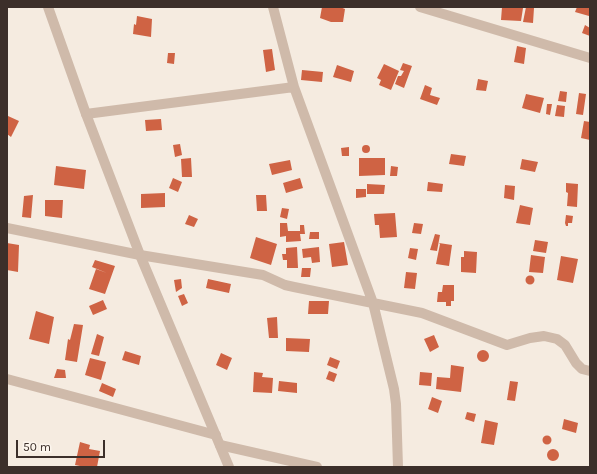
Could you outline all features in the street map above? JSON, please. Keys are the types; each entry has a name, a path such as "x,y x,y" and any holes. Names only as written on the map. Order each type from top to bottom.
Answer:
{"street":[{"path":"48,7 86,114 140,255 229,467"},
{"path":"273,7 294,87 373,303 394,389 396,404 398,467"},
{"path":"420,7 590,58"},
{"path":"86,114 294,87"},
{"path":"7,228 140,255 263,275 285,285 422,313 507,345 530,338 544,336 557,339 565,345 576,363 582,369 590,372"},
{"path":"7,379 216,435"},
{"path":"220,445 316,467"}],"building":[{"path":"322,7 340,7 345,9 343,22 331,22 320,18"},
{"path":"502,7 523,8 521,21 501,20"},
{"path":"526,7 534,8 533,23 523,22"},
{"path":"577,7 590,7 590,15 575,12"},
{"path":"137,16 152,19 151,37 133,34"},
{"path":"585,25 590,28 590,36 582,33"},
{"path":"517,46 526,48 524,64 514,62"},
{"path":"272,49 275,70 266,72 263,50"},
{"path":"168,53 175,53 174,64 167,63"},
{"path":"403,63 412,66 404,88 395,84 398,76 401,76 404,71 400,70"},
{"path":"384,64 399,71 391,90 379,85 381,80 377,78"},
{"path":"337,65 354,71 351,82 333,77"},
{"path":"302,70 323,72 322,82 301,80"},
{"path":"478,79 488,81 486,91 476,90"},
{"path":"425,85 432,88 430,95 440,98 437,105 420,99"},
{"path":"560,91 567,92 566,102 558,101"},
{"path":"579,93 586,94 583,115 576,114"},
{"path":"526,94 544,98 540,113 522,108"},
{"path":"547,104 552,104 550,115 546,114"},
{"path":"557,105 565,106 564,117 555,116"},
{"path":"8,116 19,121 11,137 7,134"},
{"path":"161,119 162,130 146,131 145,120"},
{"path":"584,121 590,122 590,140 581,138"},
{"path":"180,144 182,155 175,157 173,145"},
{"path":"366,145 369,146 369,152 366,153 363,152 362,149 363,146"},
{"path":"349,147 349,156 342,156 341,148"},
{"path":"451,154 466,156 464,166 449,164"},
{"path":"191,158 192,177 182,177 181,159"},
{"path":"359,158 385,158 385,175 359,176"},
{"path":"522,159 538,162 535,172 520,169"},
{"path":"290,160 292,170 272,175 269,164"},
{"path":"56,166 86,170 84,189 54,185"},
{"path":"391,166 398,167 397,176 390,176"},
{"path":"173,178 182,182 178,192 169,188"},
{"path":"300,178 303,188 286,193 283,183"},
{"path":"428,182 443,184 442,192 427,191"},
{"path":"566,183 578,184 577,207 567,206 568,193 566,192"},
{"path":"367,184 385,185 384,194 367,194"},
{"path":"505,185 515,186 514,200 504,198"},
{"path":"356,189 366,189 366,197 356,198"},
{"path":"165,193 165,207 141,208 141,194"},
{"path":"33,195 31,218 22,217 24,196"},
{"path":"256,195 266,195 267,211 257,211"},
{"path":"45,200 63,200 62,218 45,216"},
{"path":"520,205 533,208 530,225 516,223"},
{"path":"282,208 289,209 287,219 280,217"},
{"path":"395,213 397,237 380,238 379,225 375,225 374,214"},
{"path":"189,215 198,219 194,227 185,224"},
{"path":"566,215 573,216 572,223 568,223 568,226 566,226 565,223"},
{"path":"280,223 287,223 288,231 300,231 300,225 304,225 305,234 300,234 301,241 286,242 286,236 280,237"},
{"path":"414,223 423,224 421,234 412,233"},
{"path":"310,232 319,232 319,239 309,239"},
{"path":"435,234 440,235 437,251 430,250"},
{"path":"256,237 277,244 271,265 250,258"},
{"path":"535,240 548,242 546,253 533,251"},
{"path":"344,242 348,265 332,267 329,244"},
{"path":"7,243 19,245 18,272 7,270"},
{"path":"439,243 452,245 449,266 436,264"},
{"path":"297,247 298,268 287,268 287,260 283,260 282,254 286,254 286,248"},
{"path":"319,247 320,262 312,263 311,257 303,258 302,249"},
{"path":"410,248 418,249 416,260 408,258"},
{"path":"464,251 477,252 476,273 461,272 461,257 464,257"},
{"path":"531,255 545,257 543,273 529,272"},
{"path":"561,256 578,259 573,283 557,280"},
{"path":"95,260 115,266 105,294 89,289 96,269 107,273 92,267"},
{"path":"302,268 311,268 310,277 301,277"},
{"path":"406,272 417,273 415,289 404,288"},
{"path":"530,275 535,280 530,285 525,280"},
{"path":"181,279 182,288 176,292 174,280"},
{"path":"208,279 231,284 229,293 206,288"},
{"path":"443,285 454,285 454,301 451,301 451,306 446,306 446,302 437,302 438,292 442,292"},
{"path":"184,294 188,303 182,306 178,296"},
{"path":"103,300 107,309 93,315 89,306"},
{"path":"309,301 329,301 328,314 308,314"},
{"path":"36,311 54,317 49,344 29,339"},
{"path":"277,317 278,338 269,338 267,318"},
{"path":"74,324 83,325 77,362 65,360 68,339 70,340"},
{"path":"97,334 104,337 99,356 91,354"},
{"path":"434,335 439,347 430,352 424,339"},
{"path":"286,338 310,339 309,352 286,351"},
{"path":"481,350 485,350 489,356 485,362 481,362 477,358 477,354"},
{"path":"125,351 141,356 139,365 122,360"},
{"path":"221,353 232,358 227,370 216,365"},
{"path":"330,357 340,361 337,369 327,365"},
{"path":"90,358 106,362 101,380 85,375"},
{"path":"451,365 464,367 461,392 436,389 437,377 450,378"},
{"path":"57,369 65,370 66,378 54,378"},
{"path":"329,371 337,374 334,382 326,379"},
{"path":"254,372 263,373 262,377 273,378 272,393 253,392"},
{"path":"420,372 432,373 431,386 419,385"},
{"path":"279,381 297,383 297,393 278,391"},
{"path":"510,381 518,382 515,401 507,400"},
{"path":"102,383 116,389 113,397 99,391"},
{"path":"432,397 442,401 438,413 428,409"},
{"path":"467,412 476,414 474,422 465,419"},
{"path":"564,419 578,423 576,433 562,429"},
{"path":"485,420 498,423 494,445 481,443"},
{"path":"547,435 552,440 547,445 542,440"},
{"path":"80,442 90,445 89,449 100,451 97,467 75,465"},
{"path":"551,449 555,449 559,455 555,461 551,461 547,457 547,453"}]}
